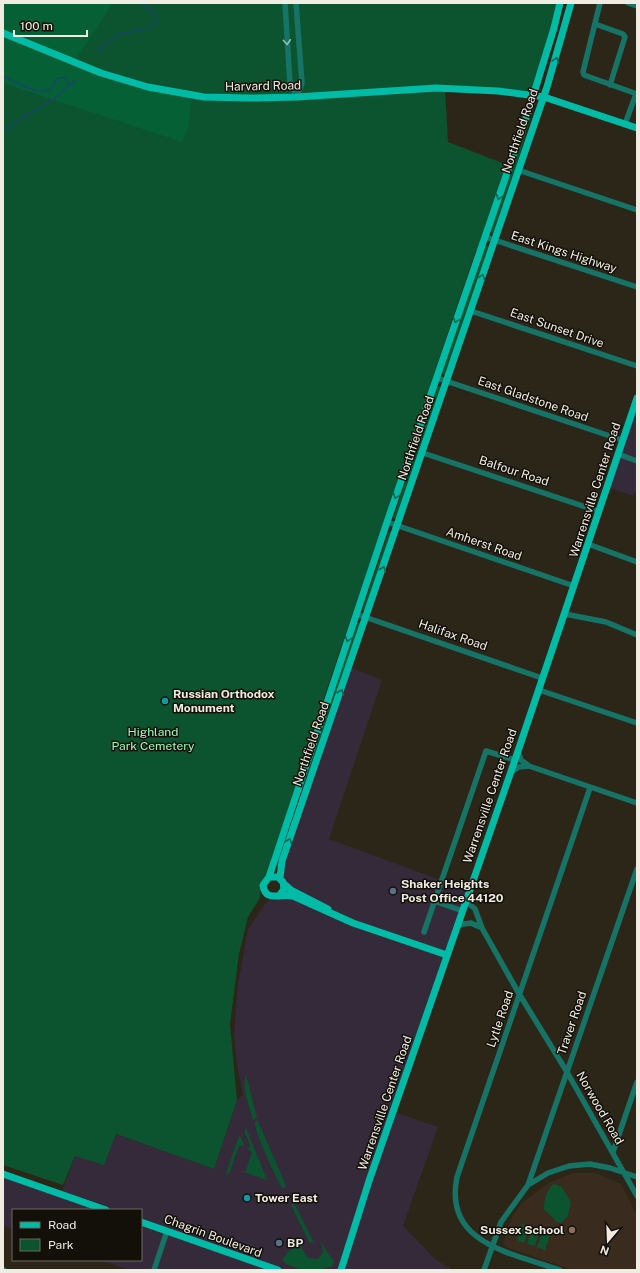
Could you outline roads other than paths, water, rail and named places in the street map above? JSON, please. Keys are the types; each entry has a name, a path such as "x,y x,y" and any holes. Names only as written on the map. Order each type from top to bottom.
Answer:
{"main road":[{"name":"Northfield Road","path":"269,877 387,522 534,94 560,3"},
{"name":"Northfield Road","path":"282,881 282,861 544,97 571,3"},
{"name":"Harvard Road","path":"3,33 101,73 148,87 204,97 298,97 436,88 534,94 637,128"},
{"name":"Warrensville Center Road","path":"341,1270 357,1215 539,690 637,398"},
{"path":"338,916 276,876 269,877 263,886 265,893 273,897 293,896 338,916 447,955"},
{"path":"279,896 284,889 282,881"},
{"path":"3,1174 103,1209"},
{"name":"Chagrin Boulevard","path":"142,1222 261,1267 278,1270"}],"street":[{"path":"285,3 290,84 298,97"},
{"path":"296,3 302,83 298,97"},
{"path":"600,3 583,72 586,77 636,94 625,124"},
{"path":"628,3 637,6"},
{"path":"595,24 623,34 626,38 610,85"},
{"path":"518,170 637,210"},
{"name":"East Kings Highway","path":"485,237 637,287"},
{"name":"East Sunset Drive","path":"471,311 637,366"},
{"name":"East Gladstone Road","path":"437,378 622,440"},
{"name":"Balfour Road","path":"423,453 598,511"},
{"path":"618,454 637,460"},
{"name":"Amherst Road","path":"387,522 574,586"},
{"path":"588,544 637,562"},
{"name":"Halifax Road","path":"356,614 542,678"},
{"path":"565,614 606,622 637,635"},
{"path":"539,690 637,724"},
{"path":"518,750 521,760 529,766 637,803"},
{"name":"Warrensville Center Road","path":"424,932 486,751 515,760"},
{"path":"510,772 519,767 529,766"},
{"name":"Lytle Road","path":"560,1270 479,1240 464,1225 457,1211 454,1194 457,1177 590,788"},
{"name":"Traver Road","path":"528,1185 637,868"},
{"path":"434,901 462,911"},
{"name":"Norwood Road","path":"466,901 475,908 482,928 520,995 567,1072 613,1152 622,1172 637,1196"},
{"path":"457,925 471,923 482,928"},
{"path":"613,1152 637,1082"},
{"path":"484,1270 501,1222 528,1185 548,1173 569,1166 590,1164 637,1177"},
{"path":"154,1270 167,1231"}],"waterway":[{"path":"98,53 101,48 121,33 149,29 156,22 154,13 142,5 143,3"},
{"path":"3,76 29,88 40,91 48,90 58,79 61,78 66,78 69,85"},
{"path":"3,131 21,118 54,99 75,80"}],"place":[{"name":"Russian Orthodox Monument","path":"165,701"},
{"name":"Shaker Heights Post Office 44120","path":"393,891"},
{"name":"Tower East","path":"247,1198"},
{"name":"Sussex School","path":"572,1230"},
{"name":"BP","path":"279,1243"}],"park label":[{"name":"Highland Park Cemetery","path":"153,739"}]}
